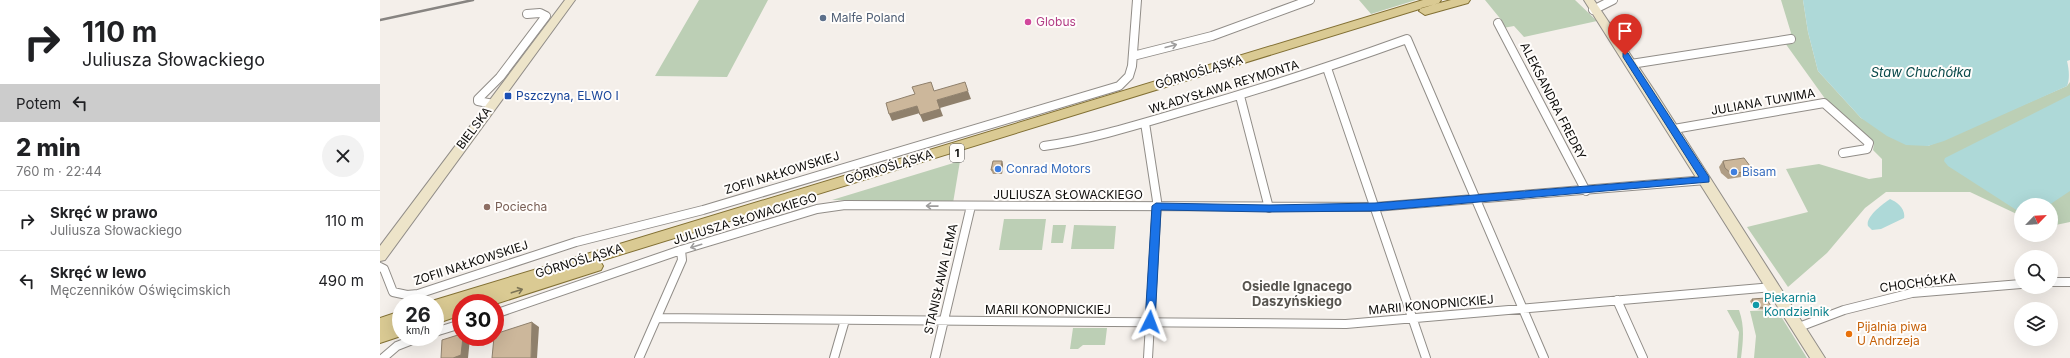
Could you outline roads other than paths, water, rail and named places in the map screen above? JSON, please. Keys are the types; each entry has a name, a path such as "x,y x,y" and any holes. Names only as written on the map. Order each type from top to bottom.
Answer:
{"main road":[{"name":"BIELSKA","path":"380,256 570,0"},
{"name":"GÓRNOŚLĄSKA","path":"444,303 779,194 1435,0"},
{"name":"GÓRNOŚLĄSKA","path":"504,295 752,216 1335,37 1464,0"},
{"path":"1579,0 1591,5 1631,64 1674,129 1818,358"},
{"path":"380,316 392,316"},
{"path":"380,325 392,320"},
{"path":"380,336 392,332"}],"street":[{"name":"ZOFII NAŁKOWSKIEJ","path":"380,266 384,269 393,292 407,295 418,294 576,242 704,210 779,194 1119,86 1129,76 1133,56 1137,0"},
{"path":"1133,56 1212,36 1310,0"},
{"path":"1591,5 1614,0"},
{"path":"493,104 481,103 478,99 500,77 546,16 540,13 527,14"},
{"name":"ALEKSANDRA FREDRY","path":"1498,23 1586,191"},
{"path":"1631,64 1791,38"},
{"name":"WŁADYSŁAWA REYMONTA","path":"1044,146 1073,142 1240,96 1327,68 1407,39 1477,199"},
{"path":"1327,68 1426,358"},
{"path":"1240,96 1269,208"},
{"name":"JULIANA TUWIMA","path":"1674,129 1824,103 1867,140 1867,149 1843,153"},
{"path":"1145,123 1156,206 1148,358"},
{"name":"JULIUSZA SŁOWACKIEGO","path":"504,311 681,250 817,209 846,204 1269,208 1375,207 1586,191 1706,180"},
{"path":"1477,199 1544,358"},
{"name":"STANISŁAWA LEMA","path":"935,358 971,206"},
{"path":"639,358 682,260 681,250"},
{"path":"2058,282 2070,282"},
{"name":"CHOCHÓŁKA","path":"1799,327 1844,310 1912,293 2014,285"},
{"name":"MARII KONOPNICKIEJ","path":"657,318 1150,322 1291,325 1346,324 1773,287"},
{"path":"1617,300 1643,358"},
{"path":"834,358 845,320"},
{"path":"383,358 397,346"}],"water":[{"name":"Staw Chuchółka","path":"1803,0 2070,0 2070,60 2067,61 2069,80 2067,86 1944,141 1928,146 1906,145 1887,136 1861,118 1818,71 1808,32"},
{"path":"2070,95 2070,191 2058,199 2014,198 2014,208 1948,166 1944,161 1945,158"},
{"path":"1890,199 1898,204 1902,209 1904,212 1904,218 1881,229 1872,230 1868,226 1869,219 1875,211"}],"railway":[{"path":"380,20 473,0"}],"place":[{"name":"Malfe Poland","path":"823,18"},
{"name":"Globus","path":"1028,22"},
{"name":"Pszczyna, ELWO I","path":"508,96"},
{"name":"Conrad Motors","path":"998,169"},
{"name":"Bisam","path":"1734,172"},
{"name":"Pociecha","path":"487,207"},
{"name":"Piekarnia Kondzielnik","path":"1756,305"},
{"name":"Pijalnia piwa U Andrzeja","path":"1849,334"}],"district":[{"name":"Osiedle Ignacego Daszyńskiego","path":"1297,294"}]}
